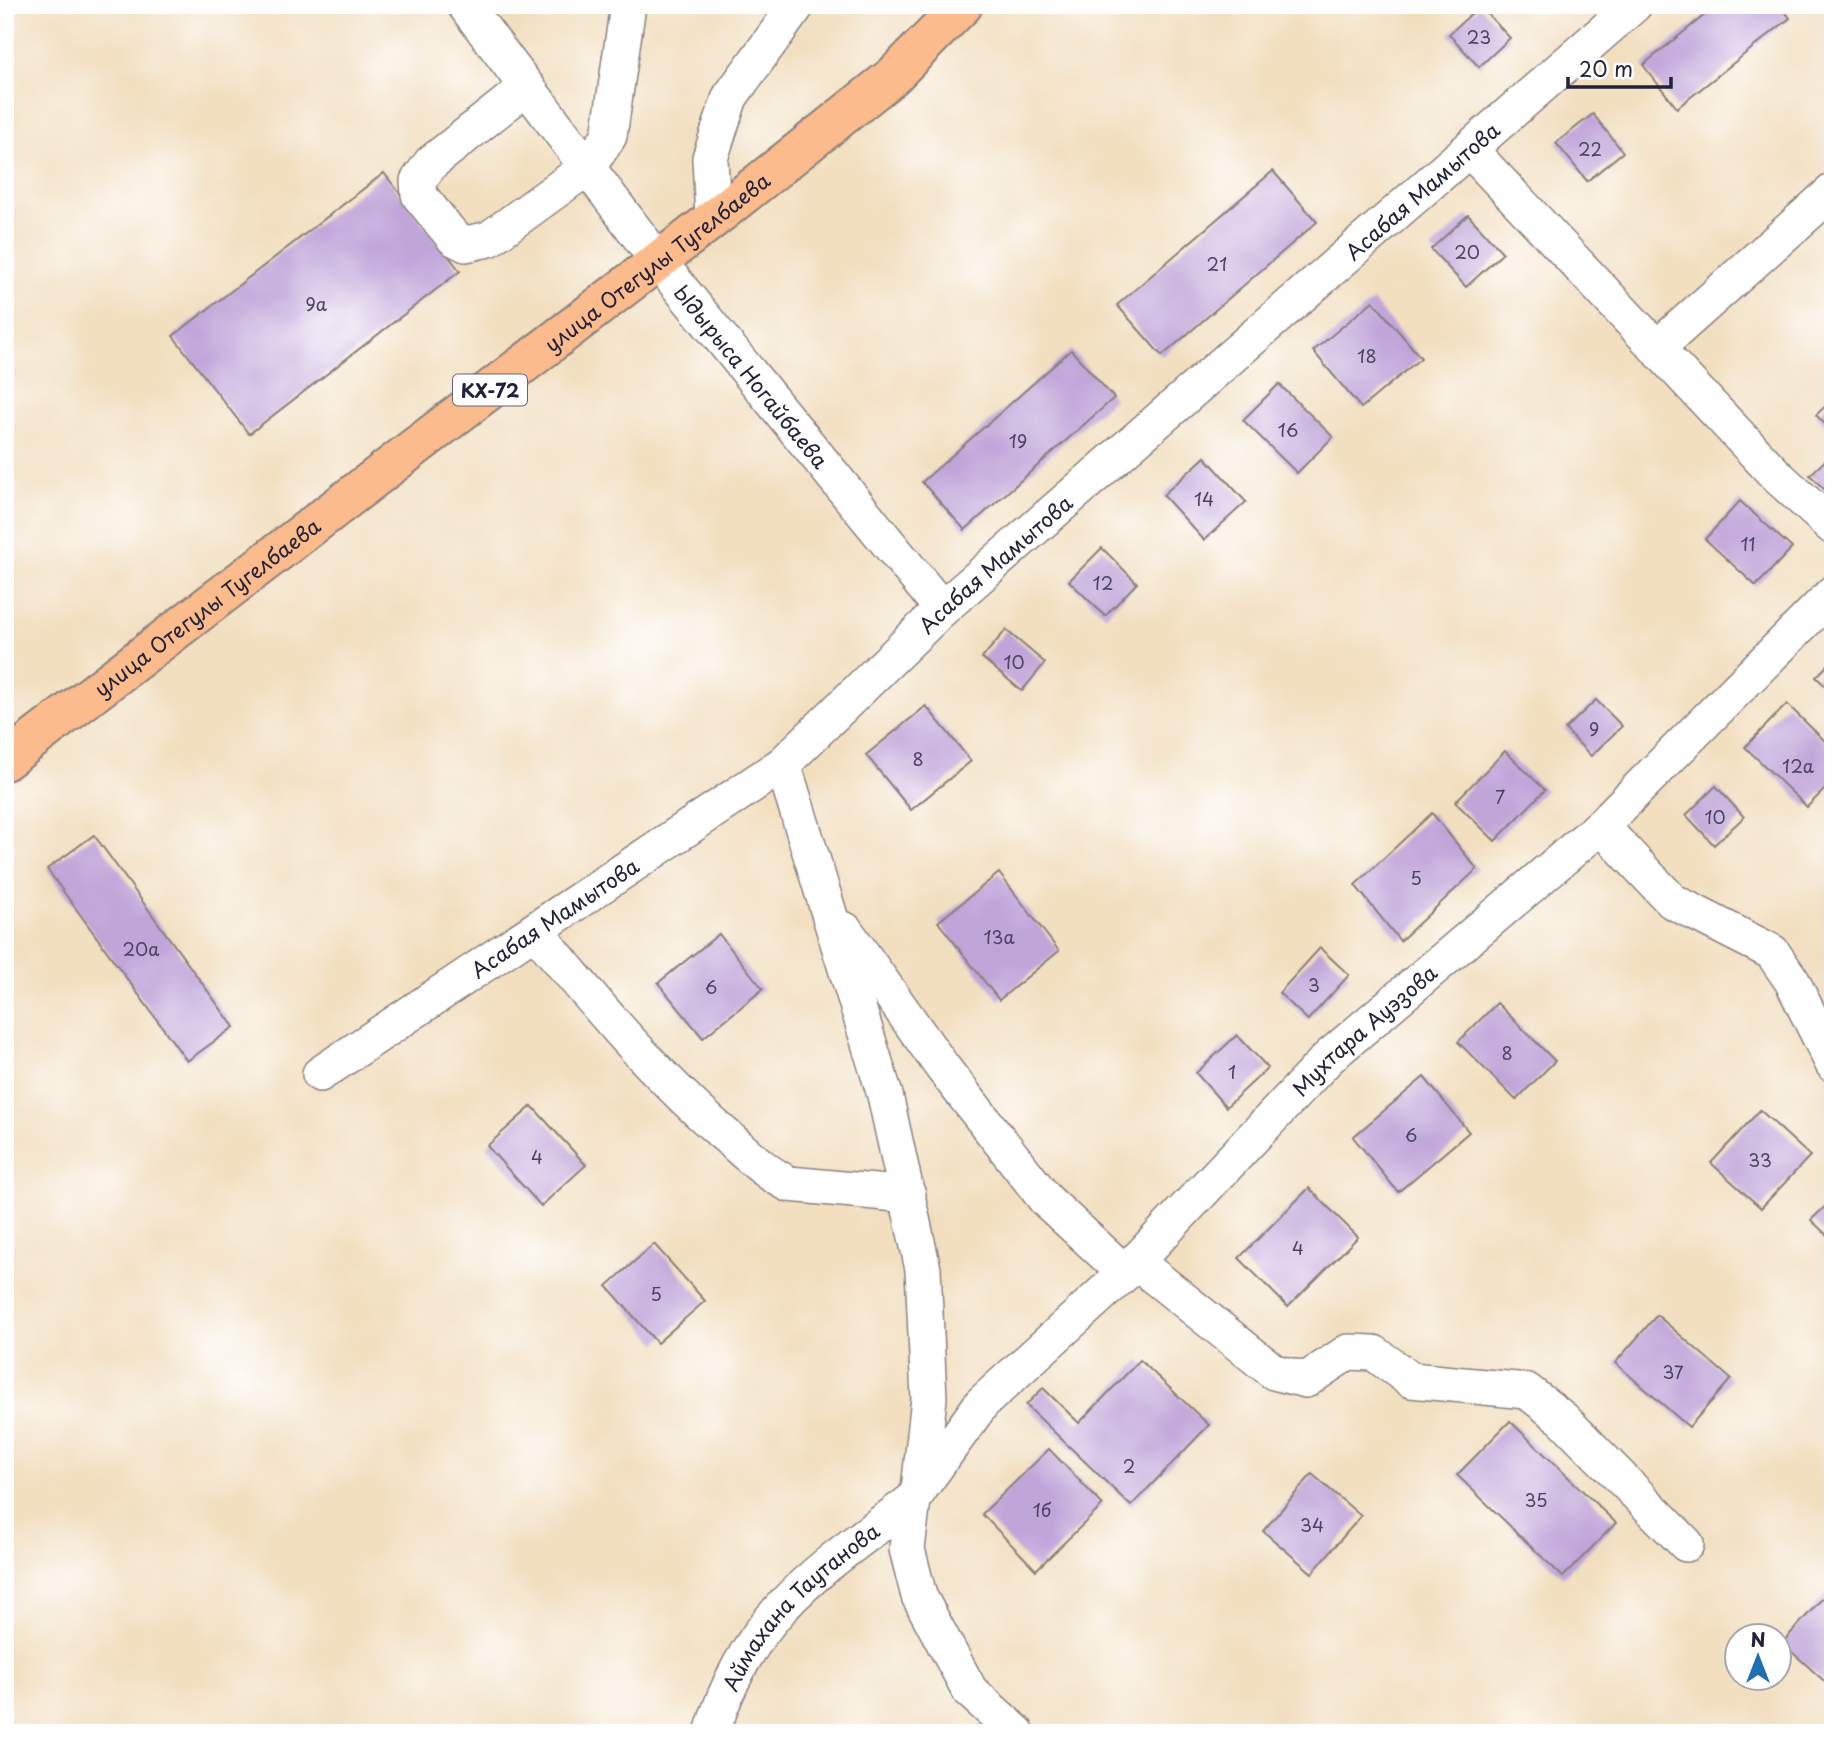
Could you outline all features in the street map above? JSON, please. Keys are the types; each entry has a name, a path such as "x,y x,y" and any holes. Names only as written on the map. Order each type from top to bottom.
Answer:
{"main road":[{"name":"улица Отегулы Тугелбаева","path":"5,761 712,219 892,76 963,5"}],"street":[{"name":"Ыдырыса Ногайбаева","path":"465,5 658,261 942,609"},
{"path":"527,87 431,163 418,181 419,195 454,238 466,244 489,239 588,167 609,136 628,5"},
{"path":"712,219 710,158 730,97 797,5"},
{"name":"Асабая Мамытова","path":"320,1074 536,932 783,764 942,609 1634,5"},
{"path":"1469,150 1777,476 1833,527"},
{"path":"1658,347 1833,191"},
{"name":"Мухтара Ауэзова","path":"916,1495 982,1403 1130,1267 1329,1057 1601,825 1833,593"},
{"path":"783,764 885,1095 923,1269 929,1398 907,1549 919,1597 970,1691 1017,1733"},
{"path":"1601,825 1672,901 1772,952 1792,981 1833,1064"},
{"path":"829,907 943,1068 1046,1200 1130,1267 1274,1372 1306,1380 1348,1352 1374,1353 1411,1380 1527,1391 1563,1419 1686,1544"},
{"path":"536,932 632,1047 696,1110 773,1176 789,1184 908,1195"},
{"name":"Аймахана Таутанова","path":"712,1733 722,1698 741,1658 774,1612 839,1555 916,1495"}],"building":[{"path":"1717,5 1780,5 1790,18 1677,108 1643,65"},
{"path":"1480,6 1510,38 1479,67 1449,34"},
{"path":"1593,114 1623,152 1587,181 1556,143"},
{"path":"1273,171 1317,222 1162,356 1117,305"},
{"path":"384,173 460,271 249,434 173,336"},
{"path":"1468,215 1503,253 1466,287 1431,249"},
{"path":"1373,301 1421,358 1361,408 1313,351"},
{"path":"1071,350 1114,398 965,530 922,482"},
{"path":"1279,384 1333,437 1297,473 1243,420"},
{"path":"1833,399 1833,432 1816,415"},
{"path":"1833,453 1833,498 1810,475"},
{"path":"1205,457 1246,502 1204,540 1163,495"},
{"path":"1740,501 1792,548 1756,586 1705,539"},
{"path":"1102,548 1137,583 1105,616 1069,581"},
{"path":"1006,630 1045,663 1022,691 982,658"},
{"path":"1833,660 1833,693 1816,677"},
{"path":"1596,700 1622,726 1591,756 1565,729"},
{"path":"1787,704 1833,749 1833,781 1807,807 1745,747"},
{"path":"926,706 971,761 911,810 866,755"},
{"path":"1505,751 1545,790 1495,841 1455,802"},
{"path":"1716,786 1744,817 1714,845 1686,815"},
{"path":"1432,813 1477,869 1400,941 1355,885"},
{"path":"94,835 234,1027 187,1061 47,869"},
{"path":"999,873 1059,951 999,1000 938,922"},
{"path":"719,934 763,989 703,1038 658,983"},
{"path":"1320,948 1349,975 1308,1020 1279,993"},
{"path":"1497,1003 1555,1061 1516,1100 1458,1042"},
{"path":"1237,1035 1268,1068 1226,1107 1196,1073"},
{"path":"1424,1077 1469,1132 1398,1192 1353,1137"},
{"path":"532,1106 586,1165 541,1206 487,1146"},
{"path":"1760,1110 1810,1156 1761,1208 1711,1163"},
{"path":"1309,1188 1358,1237 1288,1307 1239,1258"},
{"path":"1833,1199 1833,1241 1811,1220"},
{"path":"654,1244 705,1301 657,1343 607,1286"},
{"path":"1657,1315 1731,1379 1689,1427 1615,1363"},
{"path":"1140,1360 1209,1425 1131,1506 1026,1405 1043,1388 1079,1423"},
{"path":"1510,1421 1616,1523 1563,1577 1457,1475"},
{"path":"1049,1449 1103,1505 1036,1570 982,1514"},
{"path":"1312,1474 1361,1516 1312,1573 1263,1531"},
{"path":"1829,1591 1833,1595 1833,1689 1792,1652 1792,1632"}]}
